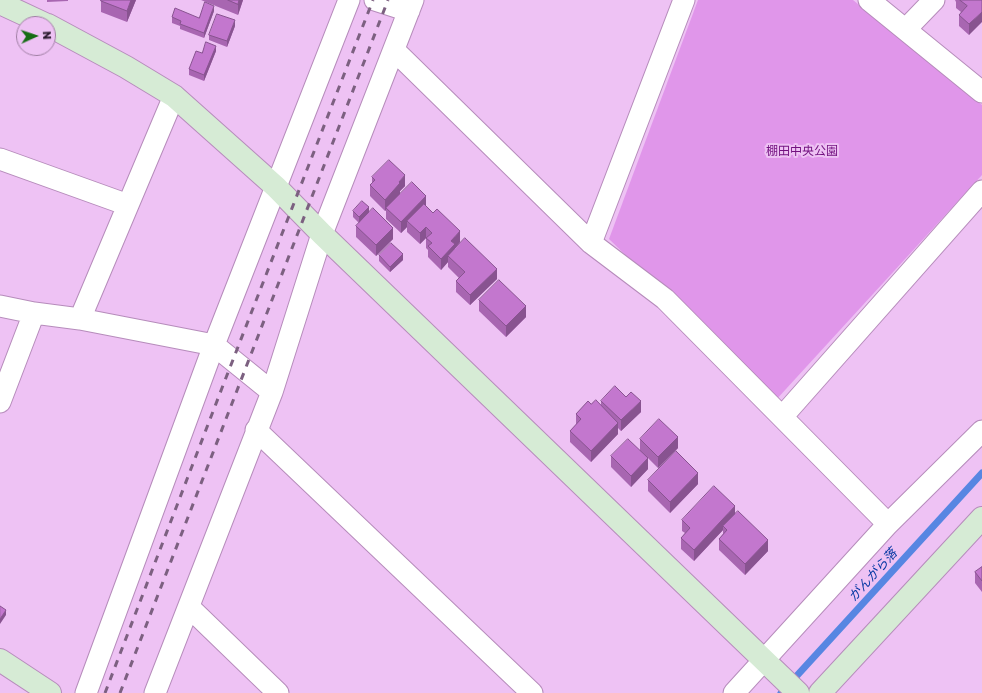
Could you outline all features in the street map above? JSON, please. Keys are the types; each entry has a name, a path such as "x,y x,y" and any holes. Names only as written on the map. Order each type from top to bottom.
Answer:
{"street":[{"path":"86,693 214,345 349,0"},
{"path":"155,693 272,392 322,234 411,6 375,0"},
{"path":"591,243 684,0"},
{"path":"869,0 982,92"},
{"path":"906,29 934,0"},
{"path":"0,3 28,16"},
{"path":"56,30 113,60 174,96 276,187 322,234 798,693"},
{"path":"394,50 591,243 665,299 888,524"},
{"path":"80,319 174,96"},
{"path":"0,159 128,206"},
{"path":"782,417 982,191"},
{"path":"0,306 34,313 80,319 214,345 272,392"},
{"path":"0,402 34,313"},
{"path":"256,430 532,693"},
{"path":"734,693 888,524 982,432"},
{"path":"820,693 982,518"},
{"path":"189,607 278,693"},
{"path":"0,660 50,693"}],"green space":[{"name":"棚田中央公園","path":"698,0 853,0 982,105 982,175 775,401 609,239"}],"building":[{"path":"101,0 131,0 127,11"},
{"path":"228,0 239,0 238,4"},
{"path":"960,0 982,0 982,12 969,24 959,15 967,6"},
{"path":"205,2 214,6 204,33 180,24 181,21 172,17 175,8 199,18"},
{"path":"217,14 235,20 227,41 209,35"},
{"path":"206,42 216,46 204,75 189,69 196,51 202,53"},
{"path":"389,160 405,175 385,200 370,185 375,180 372,177"},
{"path":"412,182 426,196 401,222 386,208"},
{"path":"362,201 369,207 359,217 353,211"},
{"path":"424,204 433,213 437,209 460,231 451,241 455,244 441,259 428,246 432,243 426,238 432,233 426,227 420,233 407,221"},
{"path":"373,208 393,228 376,245 356,226"},
{"path":"465,238 497,269 470,295 456,281 465,272 448,256"},
{"path":"391,243 403,254 390,267 379,255"},
{"path":"499,280 526,306 506,326 479,300"},
{"path":"615,386 626,397 631,392 641,401 621,420 601,401"},
{"path":"596,400 618,423 591,451 570,431 581,419 576,414 588,401 591,404"},
{"path":"659,419 678,437 658,457 640,439"},
{"path":"628,439 648,458 631,476 611,456"},
{"path":"676,451 698,473 670,502 648,480"},
{"path":"714,486 735,506 694,550 681,538 690,528 682,520"},
{"path":"738,511 768,540 745,564 719,539 727,530 723,526"},
{"path":"982,567 982,581 975,572"},
{"path":"0,606 6,610 0,619"}],"waterway":[{"name":"がんがら落","path":"781,693 982,473"}],"railway":[{"path":"105,693 373,0"},
{"path":"120,693 388,0"}]}
